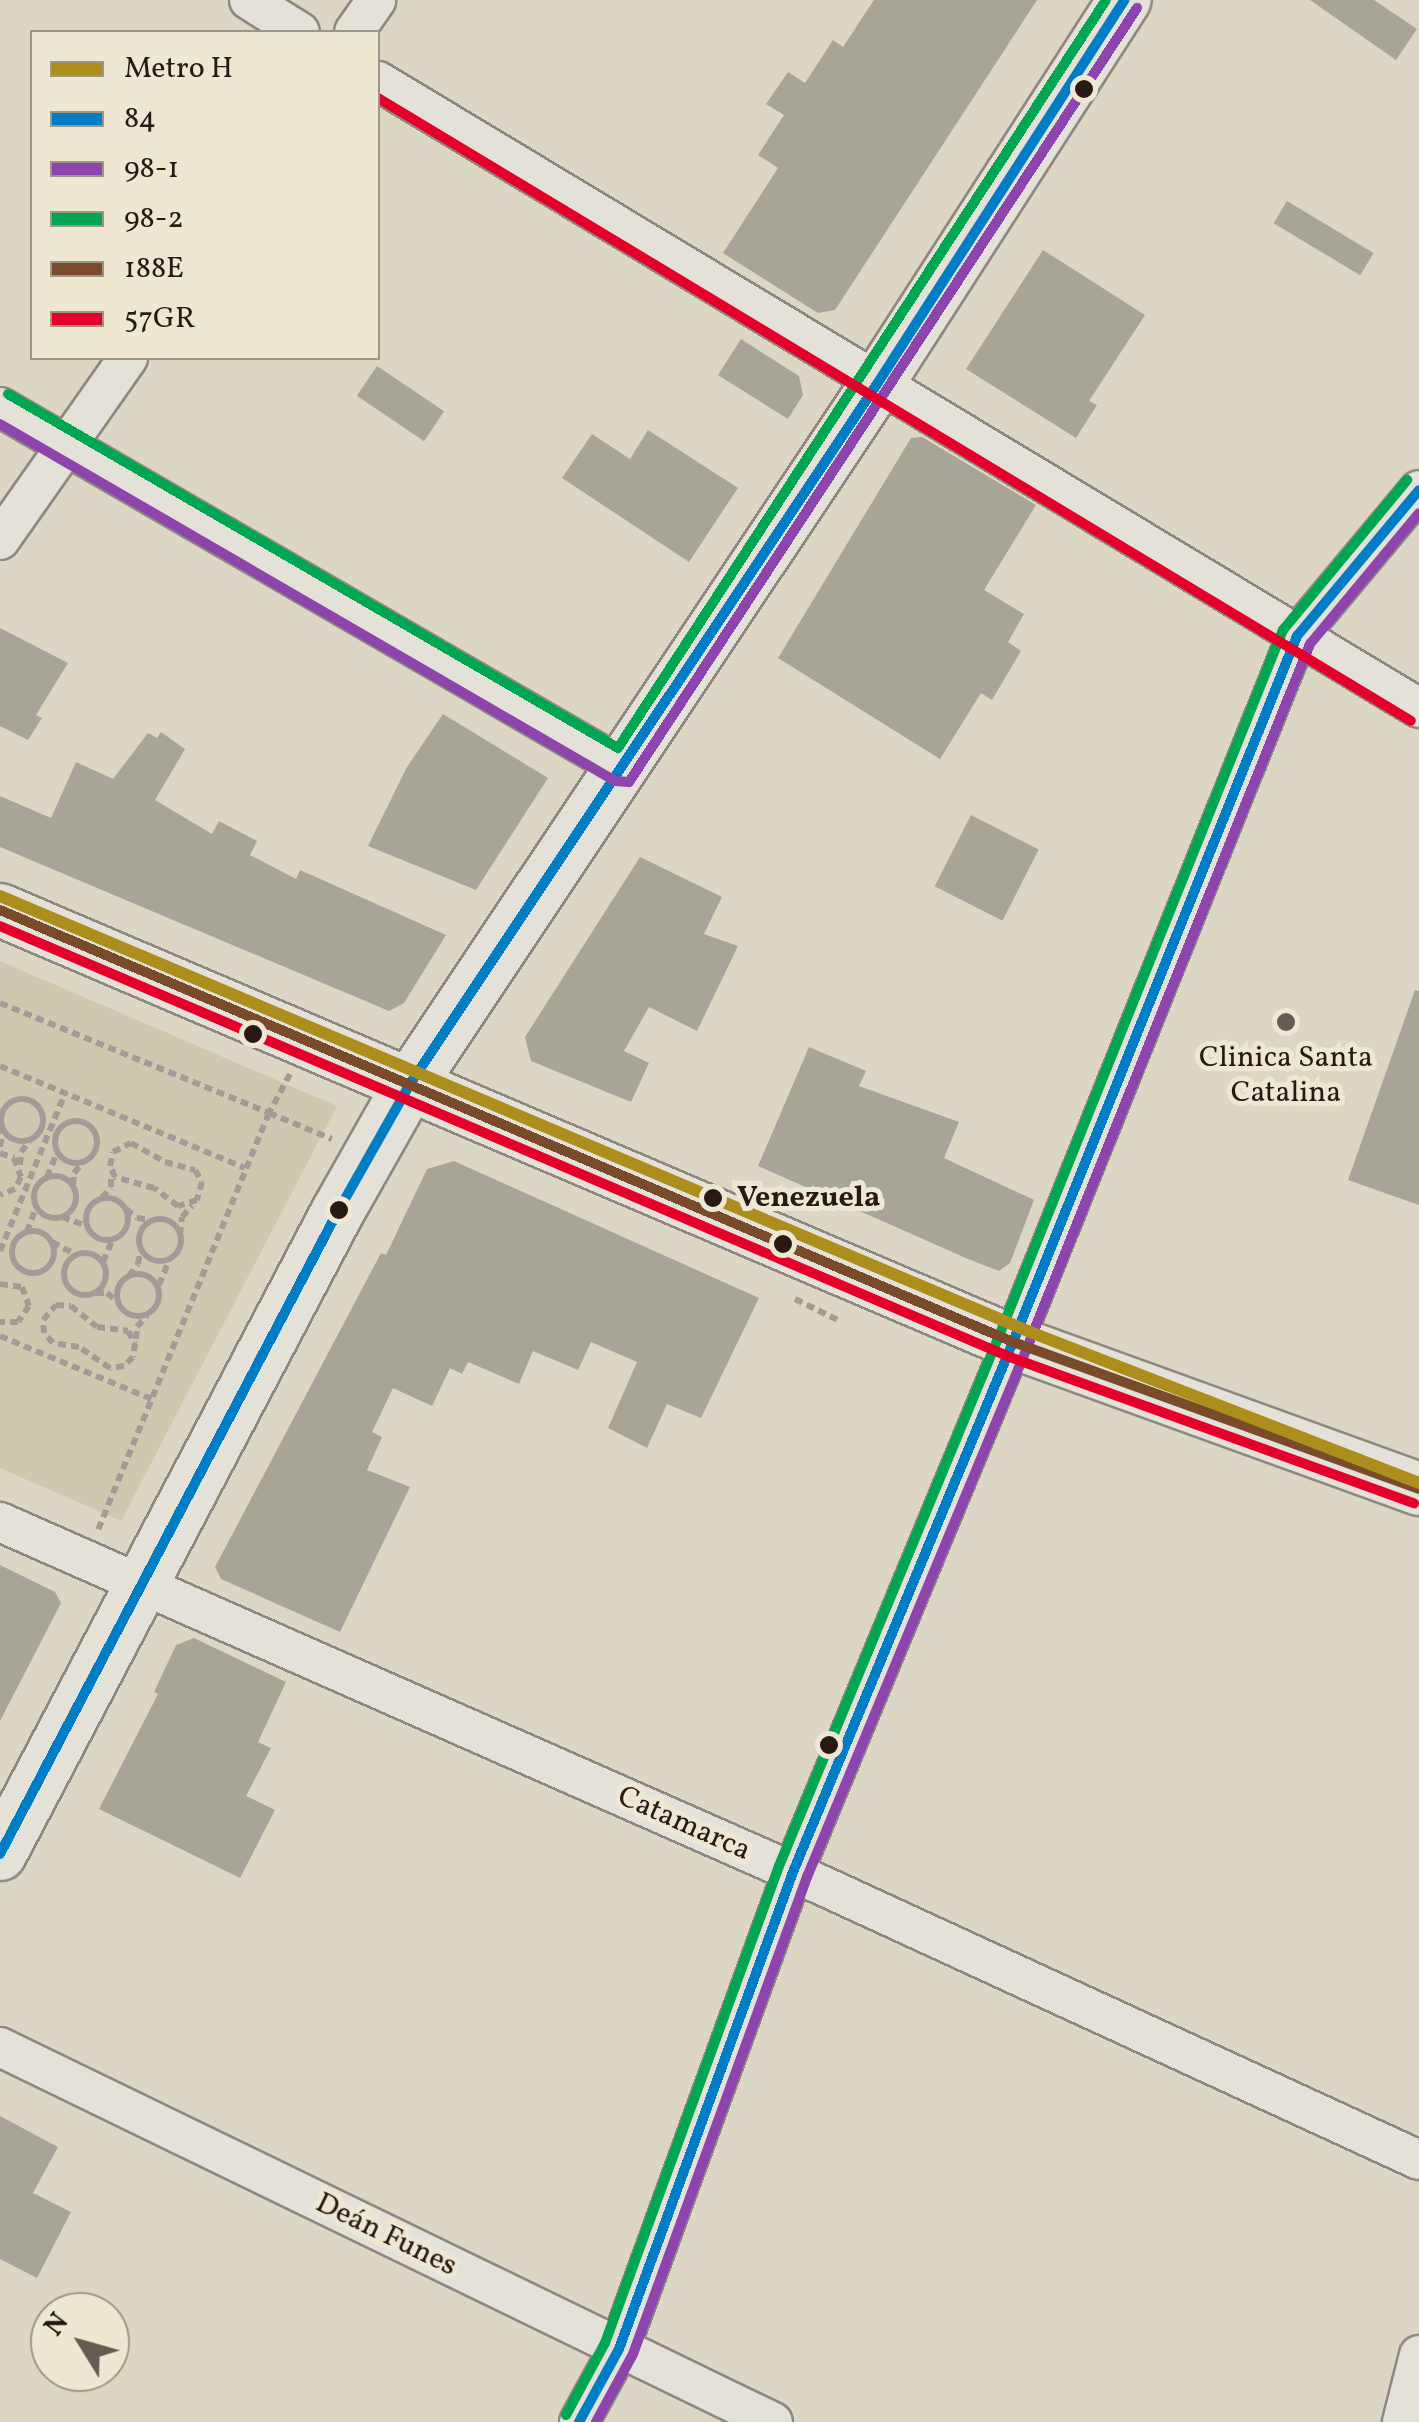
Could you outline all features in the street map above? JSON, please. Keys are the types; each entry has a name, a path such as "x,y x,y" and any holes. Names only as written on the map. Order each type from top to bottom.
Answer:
{"main road":[{"path":"0,1854 410,1084 876,384 1124,0"},
{"path":"0,910 1013,1342 1419,1489"}],"street":[{"path":"249,0 297,30"},
{"path":"355,30 376,0"},
{"path":"380,82 1419,708"},
{"path":"0,540 127,360"},
{"path":"0,407 622,768"},
{"path":"579,2422 620,2349 793,1872 1013,1342 1297,636 1419,490"},
{"name":"Catamarca","path":"0,1522 793,1872 1419,2160"},
{"name":"Deán Funes","path":"0,2046 773,2422"},
{"path":"1402,2422 1419,2355"}],"path":[{"path":"0,1003 370,1154"},
{"path":"0,1066 245,1168"},
{"path":"0,1251 23,1183 64,1093"},
{"path":"2,1284 13,1273 14,1243 35,1219 36,1188 55,1165 57,1150 40,1109 23,1099 5,1108 0,1150 20,1166"},
{"path":"86,1558 269,1113"},
{"path":"3,1128 12,1138 32,1138 70,1122 90,1126 96,1144 74,1173 73,1206 61,1216"},
{"path":"23,1183 21,1152 32,1138"},
{"path":"79,1254 68,1262 65,1294 42,1320 44,1333 52,1343 79,1348 110,1368 124,1366 135,1350 138,1326 153,1310 160,1273 172,1256 182,1217 196,1200 202,1182 195,1170 165,1162 138,1144 118,1147 110,1158 111,1187 90,1208 88,1227"},
{"path":"57,1150 72,1162 85,1160"},
{"path":"111,1172 120,1182 154,1188 171,1204 185,1206 196,1200"},
{"path":"46,1178 62,1177 73,1186"},
{"path":"0,1204 3,1194 23,1183 36,1188"},
{"path":"101,1199 115,1199 137,1218 173,1224 180,1236"},
{"path":"36,1205 44,1215 61,1216 88,1227 97,1237 113,1239"},
{"path":"94,1292 106,1277 103,1263 113,1239 126,1228 125,1208"},
{"path":"119,1303 118,1290 138,1264 143,1228 154,1220"},
{"path":"26,1232 40,1232 65,1252 93,1254 103,1263"},
{"path":"2,1238 14,1243"},
{"path":"0,1322 18,1322 27,1312 30,1282 53,1254 50,1241"},
{"path":"141,1249 156,1260 172,1256"},
{"path":"14,1260 22,1270 42,1270"},
{"path":"128,1277 146,1276 159,1291"},
{"path":"66,1282 82,1294 107,1293 134,1316 153,1310"},
{"path":"2,1284 22,1287 29,1299"},
{"path":"795,1299 840,1321"},
{"path":"56,1305 70,1306 97,1327 122,1328 132,1337 135,1350"},
{"path":"0,1336 151,1399"}],"shaded area":[{"path":"0,961 337,1106 121,1521 0,1468"}],"building":[{"path":"874,0 1037,0 835,310 818,313 723,253 778,168 758,155 784,115 766,104 788,72 805,83 833,40 843,47"},
{"path":"1310,0 1374,0 1417,29 1396,60"},
{"path":"1287,201 1374,253 1360,275 1274,223"},
{"path":"1043,250 1145,315 1089,401 1097,405 1076,438 966,369"},
{"path":"741,339 799,376 803,395 788,419 718,375"},
{"path":"377,366 444,411 424,441 357,396"},
{"path":"648,430 738,488 689,562 562,478 592,434 630,459"},
{"path":"922,437 1036,505 984,590 1024,614 1008,642 1021,651 992,700 981,693 940,759 778,658 911,438"},
{"path":"0,628 68,663 36,715 42,718 28,740 0,726"},
{"path":"443,714 548,778 476,890 368,846 407,767"},
{"path":"161,732 185,749 155,800 212,834 219,821 257,841 250,855 296,879 300,870 446,935 404,1003 389,1011 0,847 0,796 51,818 76,762 113,779 148,733 157,738"},
{"path":"971,815 1039,850 1002,921 935,886"},
{"path":"640,857 722,897 704,934 738,946 697,1031 649,1007 624,1051 649,1063 631,1102 531,1061 525,1037"},
{"path":"1415,990 1419,991 1419,1205 1348,1180"},
{"path":"809,1047 866,1071 859,1086 959,1122 944,1158 1034,1200 1010,1263 999,1271 758,1166"},
{"path":"454,1161 759,1298 701,1418 667,1404 647,1448 608,1428 637,1362 591,1342 578,1370 533,1351 519,1384 468,1362 462,1374 450,1368 432,1406 393,1388 372,1432 382,1437 367,1470 410,1487 340,1632 221,1579 215,1567 381,1253 386,1255 427,1169"},
{"path":"0,1565 55,1592 61,1603 0,1721"},
{"path":"194,1638 286,1682 258,1742 271,1748 246,1796 275,1810 240,1878 99,1809 158,1694 154,1692 176,1645"},
{"path":"0,2116 58,2147 33,2193 71,2212 37,2278 0,2259"}],"metro line":[{"name":"H","path":"0,896 1030,1332 1419,1483"}],"transit line":[{"name":"98-2","path":"8,394 618,748 1106,0"},
{"name":"84","path":"0,1854 337,1213 410,1084 877,384 1124,0"},
{"name":"98-1","path":"0,424 615,781 629,782 1137,8"},
{"name":"57GR","path":"380,99 1411,721"},
{"name":"98-2","path":"566,2415 605,2343 779,1866 999,1336 1283,630 1407,480"},
{"name":"84","path":"579,2422 619,2349 793,1872 1013,1342 1297,636 1419,490"},
{"name":"98-1","path":"596,2422 633,2354 807,1877 1027,1348 1310,644 1419,513"},
{"name":"188E","path":"0,910 1013,1342 1419,1489"},
{"name":"57GR","path":"0,926 1007,1356 1414,1503"}],"place":[{"name":"Clinica Santa Catalina","path":"1286,1022"},
{"name":"Venezuela","path":"713,1198"}]}
